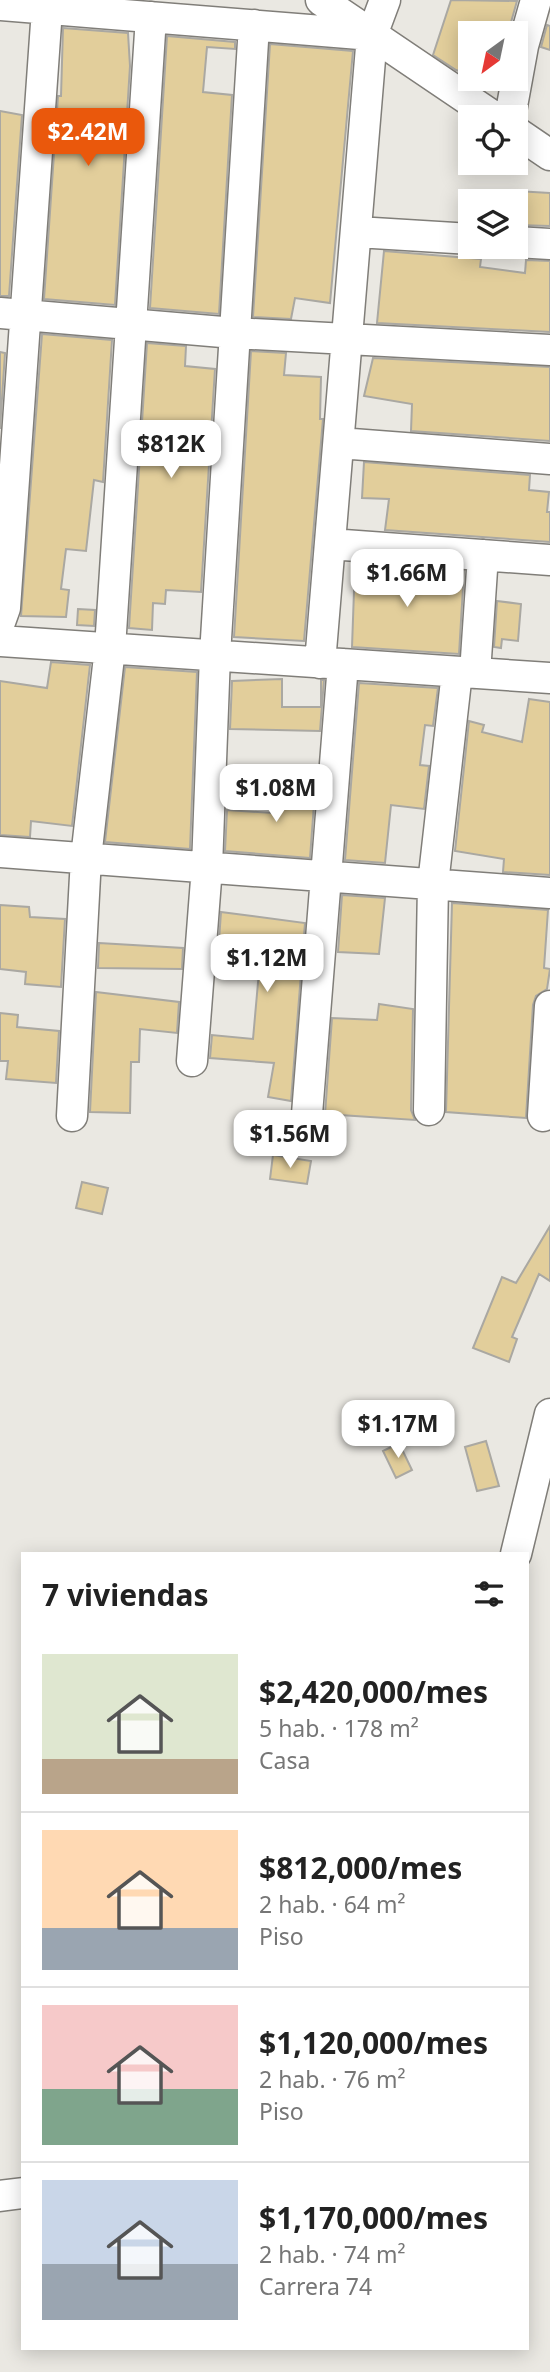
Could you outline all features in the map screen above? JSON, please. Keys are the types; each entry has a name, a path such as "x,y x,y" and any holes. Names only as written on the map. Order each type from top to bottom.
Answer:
{"street":[{"path":"321,0 476,105"},
{"path":"307,1114 326,876 331,663 330,544 372,35 385,0"},
{"path":"512,105 523,46 536,0"},
{"path":"0,5 151,17 192,10 254,25 372,35"},
{"path":"0,622 5,608 12,314 47,9"},
{"path":"72,1116 86,858 110,648 151,17"},
{"path":"192,1061 207,867 215,656 254,25"},
{"path":"528,140 550,155"},
{"path":"357,232 458,238"},
{"path":"528,243 550,244"},
{"path":"12,314 129,326 550,350"},
{"path":"339,443 550,459"},
{"path":"330,544 550,560"},
{"path":"429,1110 433,884 483,555"},
{"path":"0,641 550,678"},
{"path":"0,852 550,893"},
{"path":"543,1116 550,1006"},
{"path":"516,1552 550,1413"},
{"path":"0,2196 21,2193"}],"building":[{"path":"451,0 517,1 511,21 458,21 458,71 433,55"},
{"path":"547,25 550,26 550,50 541,47"},
{"path":"63,28 128,33 130,66 115,305 44,299 58,96 61,96"},
{"path":"167,36 235,42 235,49 207,47 203,92 232,95 219,314 150,308"},
{"path":"270,44 353,51 330,303 295,298 291,319 253,317"},
{"path":"0,111 22,115 9,296 0,296"},
{"path":"528,192 550,193 550,226 528,225"},
{"path":"384,251 481,259 480,267 525,273 526,260 550,261 550,332 377,323"},
{"path":"42,334 112,340 103,482 94,480 86,551 66,549 61,589 69,590 66,617 21,616"},
{"path":"147,343 186,346 185,366 215,369 201,592 166,590 165,604 153,603 152,630 129,628"},
{"path":"251,351 286,353 284,375 321,377 320,419 323,419 304,641 234,637"},
{"path":"0,352 5,353 0,429"},
{"path":"373,358 550,367 550,441 411,431 412,404 364,396"},
{"path":"364,462 530,475 529,490 549,492 547,512 550,512 550,542 385,530 389,499 362,498"},
{"path":"355,563 464,571 459,654 352,647"},
{"path":"497,601 521,604 518,641 502,639 501,648 494,647"},
{"path":"78,609 95,610 94,626 77,625"},
{"path":"51,662 90,665 72,826 31,821 30,837 0,835 0,681 47,688"},
{"path":"125,667 197,672 190,849 105,842"},
{"path":"282,679 282,707 321,707 321,680 324,680 320,731 230,729 232,681"},
{"path":"359,683 438,688 433,726 425,725 420,765 429,766 424,809 391,805 385,863 345,860"},
{"path":"529,699 550,702 550,875 503,872 504,859 455,851 469,721 484,725 482,732 522,742"},
{"path":"292,776 316,777 310,858 225,851 227,810 272,813 274,791 291,793"},
{"path":"342,895 385,898 379,954 338,952"},
{"path":"452,903 548,910 544,968 550,969 547,989 536,996 533,1005 526,1118 446,1112"},
{"path":"0,905 29,907 30,917 65,919 61,987 25,984 26,972 0,969"},
{"path":"221,912 305,923 291,1101 268,1097 274,1063 210,1058 212,1035 253,1039 260,960 218,955"},
{"path":"99,943 183,948 182,969 98,968"},
{"path":"96,992 179,1002 177,1033 140,1029 139,1062 131,1062 130,1113 90,1112"},
{"path":"379,1004 413,1009 411,1110 415,1120 325,1114 332,1018 377,1020"},
{"path":"0,1013 18,1015 17,1027 59,1031 56,1083 6,1079 8,1061 0,1061"},
{"path":"273,1155 311,1161 307,1184 270,1179"},
{"path":"82,1182 108,1188 102,1214 76,1208"},
{"path":"550,1226 550,1281 539,1274 512,1337 517,1339 509,1362 473,1348 502,1277 516,1283"},
{"path":"486,1441 499,1486 477,1491 465,1447"},
{"path":"399,1443 412,1470 396,1478 383,1451"}]}
